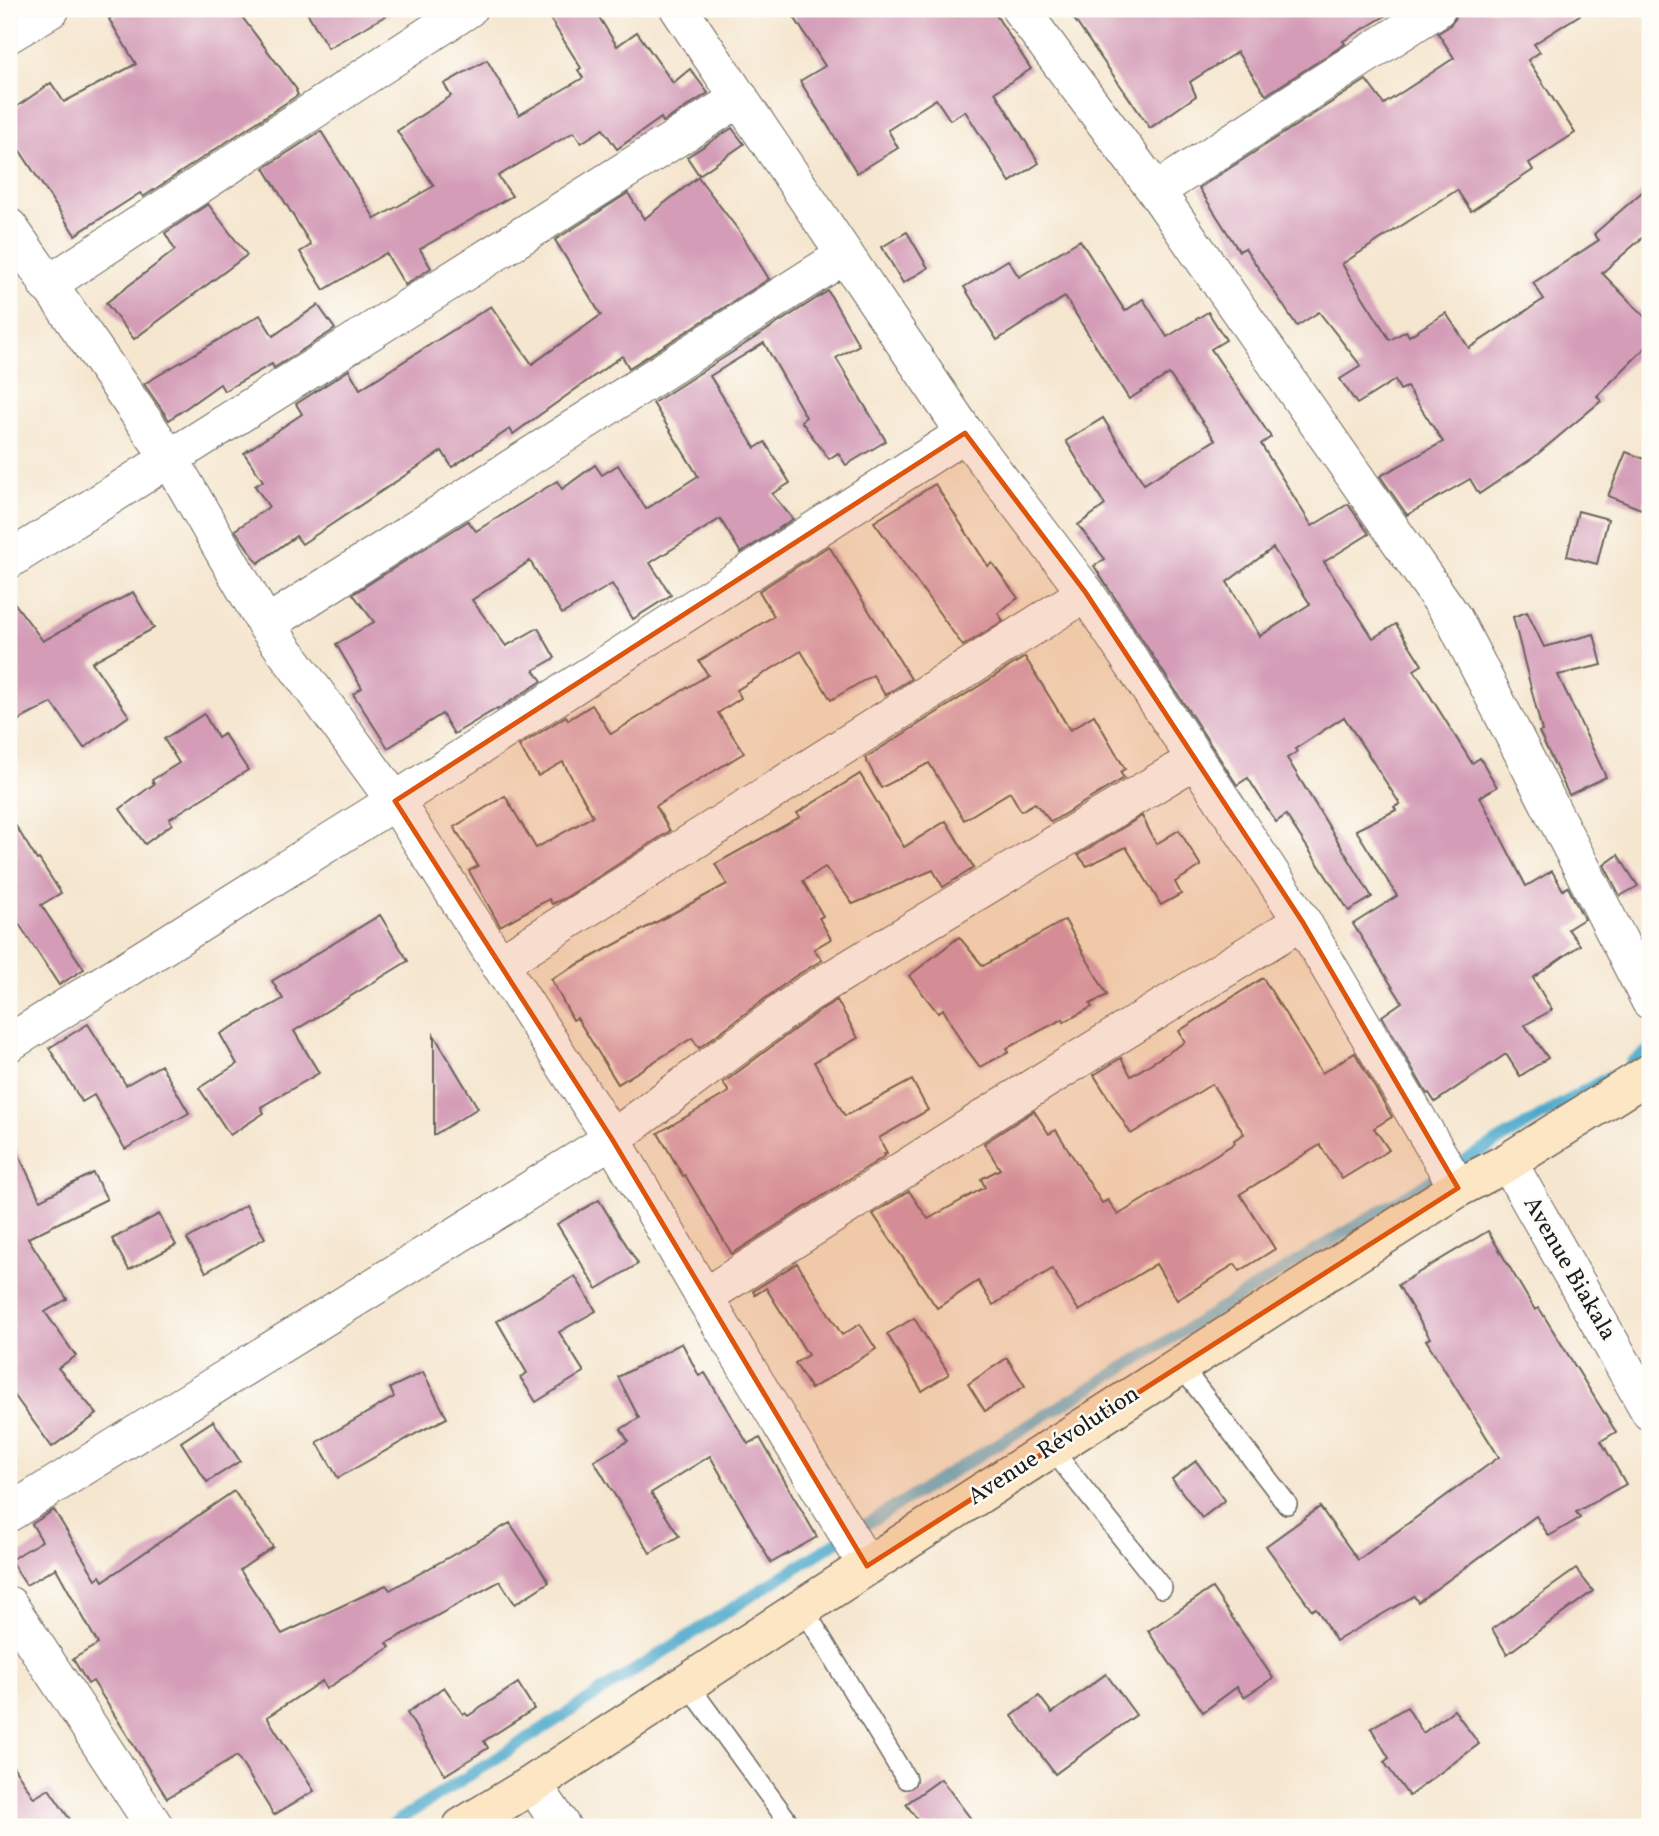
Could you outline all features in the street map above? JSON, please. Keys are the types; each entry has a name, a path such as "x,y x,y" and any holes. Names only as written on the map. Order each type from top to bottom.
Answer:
{"street":[{"path":"9,34 51,9"},
{"path":"47,285 468,9"},
{"path":"679,9 965,433 1086,593 1302,921 1458,1188"},
{"path":"1020,9 1156,191 1454,620 1650,1002"},
{"path":"1156,191 1437,9"},
{"path":"9,560 740,98"},
{"path":"9,227 169,457 266,625 395,801 612,1139 867,1566"},
{"path":"266,625 845,255"},
{"path":"9,1043 395,801 965,433"},
{"path":"499,964 1086,593"},
{"path":"9,1514 612,1139 807,994 1195,760"},
{"path":"705,1297 1003,1106 1302,921"},
{"name":"Avenue Révolution","path":"462,1827 533,1784 867,1566 1458,1188 1508,1162 1650,1073"},
{"name":"Avenue Biakala","path":"1508,1162 1650,1412"},
{"path":"9,1605 155,1827"},
{"path":"533,1784 562,1827"}],"lane":[{"path":"1180,1365 1287,1504"},
{"path":"1051,1448 1162,1588"},
{"path":"803,1608 906,1779"},
{"path":"687,1683 792,1827"}],"highlighted area":[{"path":"965,433 1086,593 1302,921 1458,1188 867,1566 612,1139 395,801"}],"building":[{"path":"127,9 236,9 297,90 298,95 143,197 140,193 75,235 9,134 9,112 51,83 64,102 136,64 109,19"},
{"path":"305,9 398,9 328,48"},
{"path":"544,9 594,9 617,46 637,32 673,83 690,69 708,93 663,122 661,118 617,149 603,129 581,143 574,132 498,176 512,196 420,249 431,268 405,285 386,253 324,290 300,252 311,245 264,168 321,131 375,219 434,186 397,131 451,96 444,84 487,60 519,115 583,78 578,70 581,68"},
{"path":"789,9 992,9 1031,69 995,92 1039,163 1010,182 965,111 950,120 936,99 888,130 898,148 857,173 800,81 825,66"},
{"path":"1067,9 1397,9 1343,41 1345,44 1266,95 1237,52 1190,82 1196,96 1150,128"},
{"path":"1458,9 1589,9 1534,44 1540,52 1528,60 1575,133 1529,163 1533,170 1471,211 1457,190 1342,264 1390,340 1406,331 1409,336 1446,313 1469,348 1544,299 1533,283 1599,240 1594,234 1650,185 1650,231 1602,273 1650,322 1650,343 1597,396 1601,401 1534,457 1479,494 1470,479 1407,515 1380,476 1443,442 1407,387 1400,390 1395,380 1357,404 1340,379 1361,366 1319,312 1297,326 1245,248 1239,251 1199,188 1366,80 1384,104 1454,58 1438,33 1455,19"},
{"path":"732,128 744,144 699,175 687,157"},
{"path":"698,177 742,235 769,279 629,368 622,356 513,434 510,429 452,467 442,451 302,544 296,536 258,563 235,530 269,507 255,486 263,481 244,453 302,414 296,404 349,370 360,389 491,306 532,364 601,315 555,240 628,193 644,219"},
{"path":"208,204 247,255 134,339 106,303 175,250 165,233"},
{"path":"907,232 928,268 903,283 882,247"},
{"path":"1080,240 1125,311 1143,299 1167,337 1208,312 1226,340 1211,349 1271,437 1261,444 1312,526 1348,504 1369,534 1324,562 1373,638 1396,624 1422,665 1414,670 1472,763 1480,758 1497,787 1480,797 1526,886 1552,871 1563,890 1568,887 1584,919 1568,929 1580,945 1533,978 1552,1010 1525,1025 1548,1058 1520,1076 1506,1054 1435,1102 1429,1093 1427,1094 1382,1016 1402,1002 1353,924 1397,896 1356,830 1396,810 1394,807 1400,804 1344,717 1295,749 1297,752 1287,758 1372,897 1349,911 1286,815 1276,822 1248,778 1237,785 1094,566 1105,559 1078,525 1105,505 1066,441 1103,418 1144,484 1215,440 1169,374 1129,399 1065,297 997,340 964,287 1008,260 1019,277","holes":["1273,548 1310,604 1260,636 1227,582"]},
{"path":"828,291 859,345 836,358 886,441 846,465 838,453 829,459 801,421 806,417 764,343 710,376 755,448 765,442 790,483 772,494 793,519 741,553 720,519 650,563 671,595 633,619 612,584 562,614 530,561 472,600 506,646 538,628 555,658 534,670 542,681 454,734 442,714 388,748 353,694 362,688 336,644 374,622 353,594 468,521 476,531 557,481 562,489 595,465 602,475 618,465 646,509 698,476 653,403"},
{"path":"318,305 335,329 274,368 272,364 224,391 220,384 169,420 144,384 260,315 273,336"},
{"path":"1626,452 1650,461 1650,487 1641,509 1608,496"},
{"path":"935,484 988,566 992,563 1018,598 998,613 1003,621 963,646 874,522"},
{"path":"1578,511 1608,519 1597,564 1567,556"},
{"path":"829,546 911,679 885,695 873,675 831,700 801,651 737,690 741,698 718,713 744,753 656,806 670,831 565,898 552,904 549,899 500,926 469,871 478,866 454,827 505,796 536,848 593,816 563,762 538,776 519,746 566,716 568,720 592,705 611,734 708,675 699,661 774,616 759,591"},
{"path":"133,592 154,628 92,662 129,716 84,748 52,703 9,725 9,596 43,641"},
{"path":"1527,612 1544,647 1594,634 1602,665 1558,675 1606,777 1569,795 1539,732 1542,731 1513,617"},
{"path":"1025,657 1070,730 1094,715 1125,769 1120,772 1124,778 1051,822 1035,803 1021,811 1010,792 964,820 929,763 881,788 865,758"},
{"path":"204,714 218,738 224,734 248,770 169,819 172,824 145,844 120,809 154,784 152,780 179,763 164,739"},
{"path":"860,774 904,847 946,821 974,868 943,887 933,870 853,904 825,867 803,881 823,916 819,918 831,939 814,949 822,960 794,977 699,1048 692,1038 618,1084 577,1018 573,1020 551,979 727,884 715,864 800,817 797,813"},
{"path":"9,815 61,893 41,905 84,969 59,985 17,921 9,926"},
{"path":"1142,816 1156,844 1179,830 1201,866 1175,882 1181,894 1161,905 1126,847 1087,866 1078,855"},
{"path":"1618,855 1638,886 1620,896 1604,865"},
{"path":"380,915 408,961 294,1031 319,1073 261,1107 264,1113 230,1135 199,1088 237,1064 220,1034 283,999 272,981"},
{"path":"1065,920 1107,995 1090,1004 1092,1007 1064,1022 1063,1019 1007,1048 1009,1052 980,1067 962,1043 943,1009 938,1013 909,976 959,937 983,966"},
{"path":"1263,978 1322,1073 1355,1053 1392,1117 1374,1128 1389,1150 1342,1179 1320,1145 1240,1194 1275,1249 1240,1271 1235,1264 1177,1300 1156,1264 1079,1311 1052,1269 993,1305 978,1281 937,1308 873,1214 909,1191 928,1219 985,1187 981,1179 1000,1169 984,1143 1034,1111 1049,1134 1056,1130 1102,1203 1108,1200 1118,1215 1235,1143 1234,1140 1244,1134 1212,1084 1131,1134 1094,1075 1121,1058 1131,1076 1185,1042 1179,1031"},
{"path":"837,1000 858,1038 814,1062 845,1116 912,1080 928,1110 879,1138 887,1153 885,1156 732,1254 658,1133 729,1092 723,1083"},
{"path":"88,1024 126,1085 161,1065 189,1113 125,1149 94,1095 82,1102 49,1048"},
{"path":"434,1035 478,1108 434,1135"},
{"path":"9,1134 40,1200 93,1173 107,1199 28,1238 67,1299 45,1312 76,1356 58,1368 97,1414 52,1447 9,1388"},
{"path":"599,1200 638,1264 597,1289 557,1224"},
{"path":"246,1205 265,1238 206,1272 187,1239"},
{"path":"159,1214 176,1245 129,1270 112,1239"},
{"path":"1488,1231 1535,1310 1539,1308 1616,1432 1601,1441 1626,1484 1576,1512 1580,1518 1549,1536 1536,1516 1418,1602 1414,1596 1336,1641 1316,1608 1312,1610 1266,1546 1320,1507 1358,1560 1499,1457 1426,1340 1430,1338 1398,1285"},
{"path":"797,1263 842,1335 860,1324 876,1349 811,1389 795,1363 808,1355 766,1288 755,1295 753,1291"},
{"path":"575,1276 596,1311 559,1332 584,1372 536,1402 520,1377 527,1373 497,1321"},
{"path":"914,1318 949,1374 922,1391 887,1334"},
{"path":"682,1343 699,1376 705,1373 748,1444 760,1438 817,1537 771,1563 710,1456 651,1493 679,1536 650,1553 594,1461 628,1441 621,1429 639,1418 618,1377"},
{"path":"1007,1358 1025,1386 985,1411 968,1384"},
{"path":"423,1372 447,1418 338,1478 317,1442 394,1397 390,1388"},
{"path":"213,1421 240,1461 207,1482 181,1442"},
{"path":"1196,1461 1225,1500 1202,1518 1172,1479"},
{"path":"234,1491 273,1547 240,1570 282,1634 386,1585 390,1590 510,1523 549,1582 515,1604 500,1581 387,1643 390,1647 326,1689 322,1681 267,1717 314,1791 274,1815 237,1756 167,1798 93,1681 88,1684 73,1659 98,1644 56,1568 26,1585 10,1560 42,1541 32,1524 54,1510 96,1579 100,1576 103,1581"},
{"path":"1576,1569 1593,1591 1507,1654 1492,1629"},
{"path":"1212,1588 1273,1678 1244,1697 1237,1687 1203,1712 1148,1631"},
{"path":"1106,1674 1136,1715 1055,1774 1012,1716 1039,1696 1052,1713"},
{"path":"518,1683 534,1709 484,1741 488,1748 445,1775 407,1713 444,1687 463,1714 468,1716"},
{"path":"1407,1707 1423,1733 1454,1710 1479,1744 1409,1796 1384,1762 1389,1758 1371,1728"},
{"path":"9,1760 34,1798 49,1789 75,1827 9,1827"},
{"path":"941,1779 977,1827 923,1827 906,1804"}],"waterway":[{"path":"1631,1063 1650,1050"},
{"path":"388,1827 827,1548 1433,1179 1610,1076"}]}
